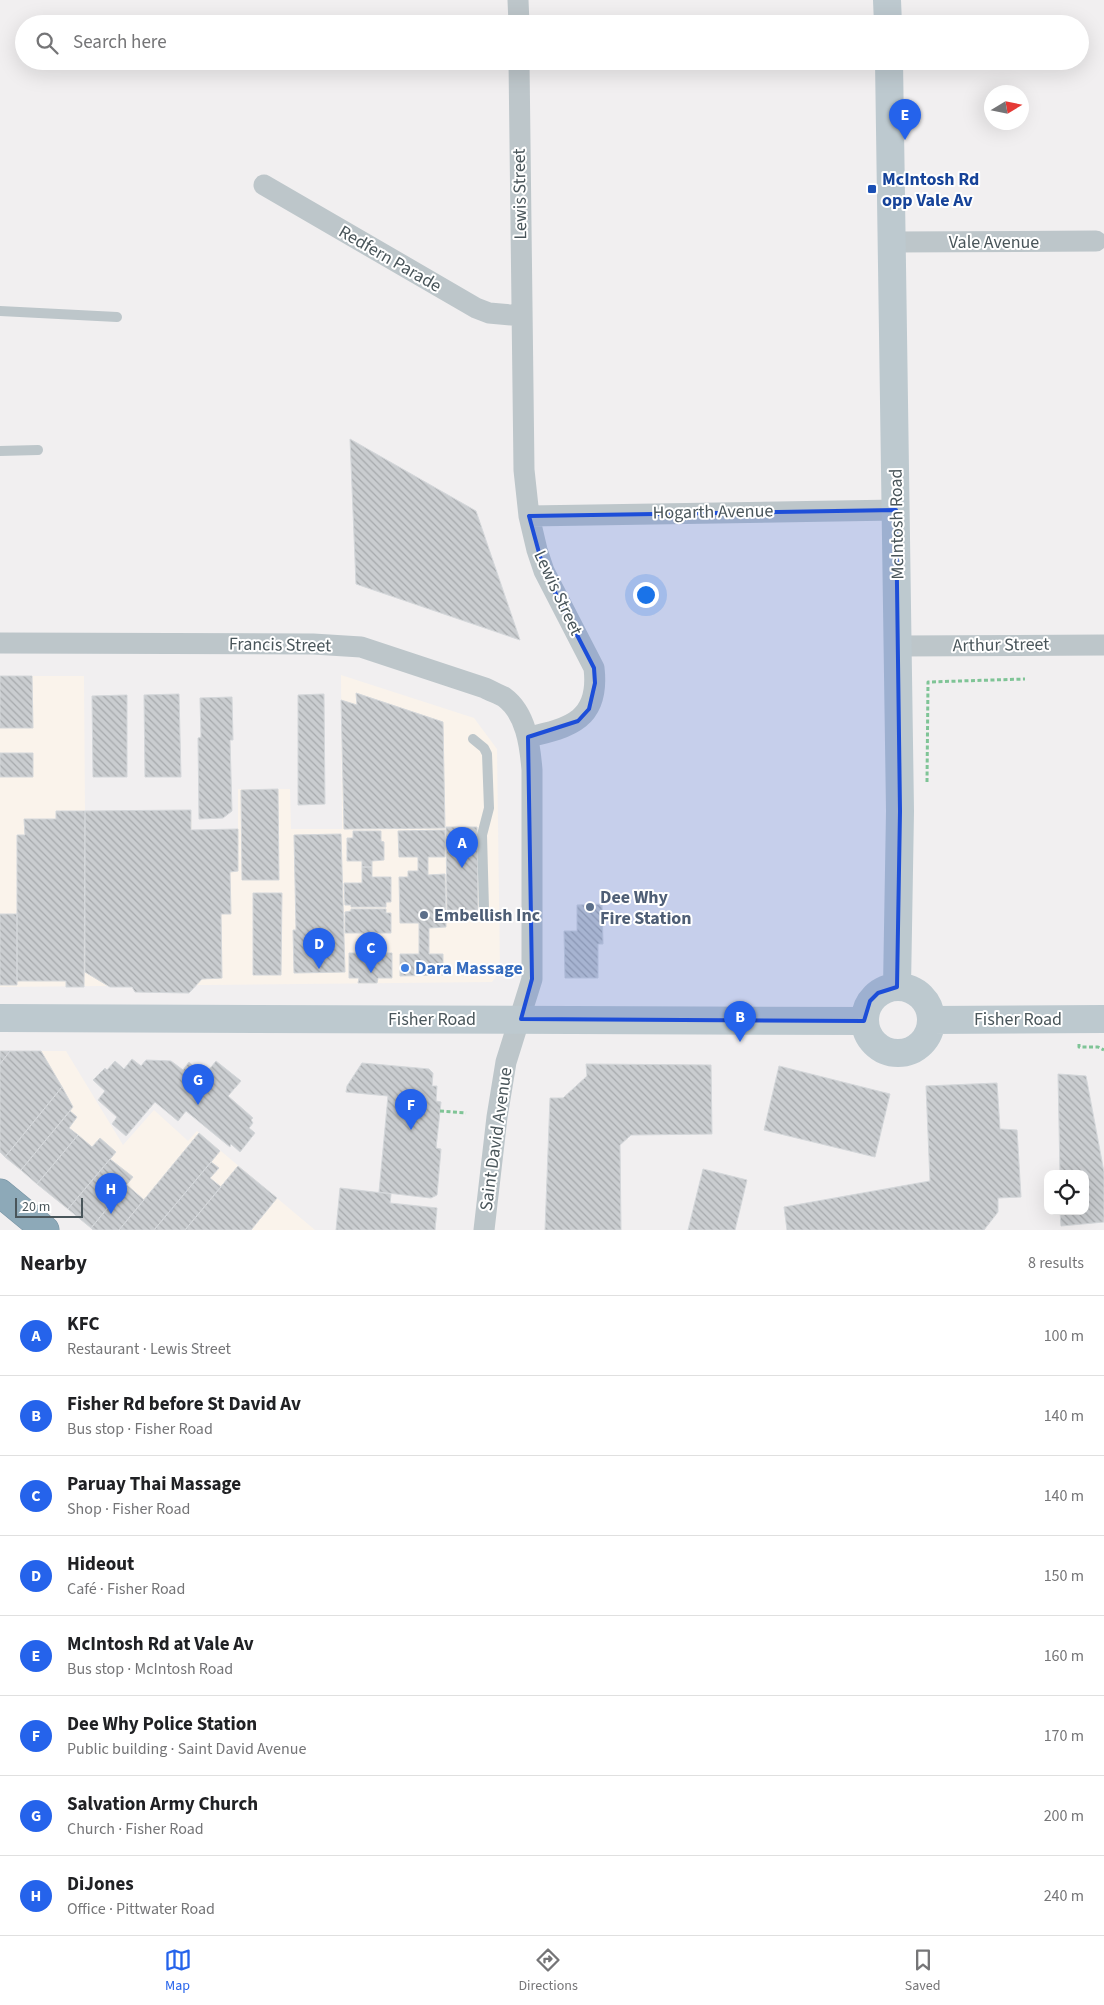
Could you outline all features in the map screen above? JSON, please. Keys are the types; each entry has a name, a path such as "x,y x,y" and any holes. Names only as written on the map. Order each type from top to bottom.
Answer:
{"highway":[{"path":"0,1193 45,1230"}],"main road":[{"path":"888,0 888,15"},
{"name":"McIntosh Road","path":"889,70 900,811 897,987"},
{"path":"897,987 908,988 917,993 929,1009 931,1020 930,1030 918,1047 909,1052 899,1054 879,1048 871,1041 864,1021 870,1001 878,993 897,987"},
{"name":"Fisher Road","path":"0,1018 864,1021"},
{"name":"Fisher Road","path":"931,1020 1104,1019"}],"street":[{"path":"518,0 518,15"},
{"name":"Lewis Street","path":"519,70 524,470 529,516 544,570 594,668 595,683 593,697 588,709 578,721 562,728 528,737"},
{"name":"Redfern Parade","path":"264,186 476,308 489,313 522,316"},
{"name":"Vale Avenue","path":"893,242 1096,241"},
{"name":"Hogarth Avenue","path":"529,516 896,510"},
{"name":"Francis Street","path":"0,643 313,644 361,647 485,688 504,697 516,710 528,737"},
{"name":"Arthur Street","path":"898,646 1104,645"},
{"path":"521,1019 532,979 532,770 528,737"},
{"name":"Saint David Avenue","path":"484,1230 497,1117 506,1062 521,1019"}],"lane":[{"path":"0,311 117,317"},
{"path":"0,451 38,450"},
{"path":"473,739 484,748 487,754 490,808 482,835 484,909"}],"path":[{"path":"927,788 928,682 1025,679"},
{"path":"440,1111 466,1113"}],"highlighted area":[{"path":"896,510 900,811 897,987 878,993 870,1001 864,1021 521,1019 532,979 528,737 578,721 589,709 595,683 594,668 544,571 529,516"}],"shaded area":[{"path":"341,675 474,718 497,749 500,971 492,982 0,987 0,676 84,676 85,811 191,810 192,830 238,829 238,789 290,789 291,829 342,829"},
{"path":"0,1051 66,1051 123,1145 154,1110 188,1141 197,1131 315,1230 93,1230 0,1152"}],"building":[{"path":"350,439 476,511 520,640 356,584"},
{"path":"0,676 32,676 33,728 0,728"},
{"path":"356,693 443,722 445,828 344,829 341,700 357,705"},
{"path":"179,694 181,777 145,777 144,695"},
{"path":"324,694 325,804 298,805 298,695"},
{"path":"127,695 127,777 93,777 92,696"},
{"path":"232,697 233,740 230,740 232,811 223,818 199,819 198,738 201,737 200,698"},
{"path":"0,753 33,753 33,777 0,777"},
{"path":"278,789 279,880 242,880 241,790"},
{"path":"191,810 191,830 238,829 238,871 230,872 231,914 221,914 222,978 202,979 189,993 135,992 132,987 110,987 85,972 85,811"},
{"path":"56,811 85,811 84,987 66,987 66,981 17,981 17,835 25,835 24,819 56,819"},
{"path":"446,827 477,827 478,910 447,910"},
{"path":"445,830 445,857 428,857 428,875 445,874 446,927 429,928 429,954 443,954 443,975 400,976 400,954 419,954 419,923 400,923 399,877 408,877 408,871 418,871 418,857 399,857 398,831"},
{"path":"353,831 381,831 381,841 384,842 384,860 372,861 372,867 362,867 362,861 347,861 347,838 353,838"},
{"path":"341,834 345,972 294,973 293,930 296,930 294,835"},
{"path":"362,867 372,867 372,877 391,877 391,902 386,902 386,907 351,907 351,905 345,905 344,883 362,883"},
{"path":"253,893 282,893 281,975 253,975"},
{"name":"Dee Why Fire Station","path":"602,904 603,944 598,944 598,978 565,978 564,931 577,931 577,905"},
{"path":"351,909 386,909 386,913 391,913 391,933 373,933 373,942 363,942 363,933 345,933 345,912 351,911"},
{"path":"0,914 17,914 17,985 0,985"},
{"path":"356,942 373,942 373,950 377,950 378,953 392,953 392,978 378,978 377,983 358,983 359,978 349,978 349,953 363,953 363,950 356,950"},
{"path":"0,1051 10,1051 0,1064"},
{"path":"10,1051 41,1051 62,1087 5,1157 0,1152 0,1064"},
{"path":"132,1059 141,1066 146,1060 171,1061 183,1070 189,1062 204,1076 216,1061 241,1081 228,1096 253,1118 251,1120 253,1123 249,1128 255,1133 240,1152 231,1144 230,1147 186,1111 178,1121 155,1102 126,1136 112,1124 117,1117 98,1100 105,1091 93,1080 105,1068 107,1070 115,1061 124,1069"},
{"path":"362,1063 429,1069 433,1073 432,1086 437,1086 436,1101 441,1102 436,1148 441,1149 437,1195 431,1198 379,1192 388,1096 346,1092 347,1086"},
{"path":"586,1064 711,1065 712,1134 631,1135 620,1145 621,1230 545,1230 550,1098 563,1098 587,1076"},
{"path":"779,1066 890,1094 875,1157 764,1130"},
{"path":"1058,1074 1086,1076 1104,1172 1104,1222 1061,1226 1060,1215 1089,1215 1089,1170 1060,1170"},
{"path":"997,1083 1000,1129 1017,1130 1021,1197 998,1198 998,1212 984,1230 787,1230 784,1207 930,1181 926,1086"},
{"path":"62,1087 73,1107 21,1170 5,1157"},
{"path":"70,1111 77,1117 69,1128 78,1135 37,1184 21,1170"},
{"path":"199,1133 220,1151 211,1162 154,1230 119,1230"},
{"path":"78,1135 92,1147 100,1138 116,1152 68,1209 37,1184"},
{"path":"110,1159 133,1177 91,1228 68,1209"},
{"path":"211,1162 219,1168 210,1178 221,1187 185,1230 154,1230"},
{"path":"238,1166 277,1198 251,1230 185,1230"},
{"path":"703,1169 747,1180 735,1230 688,1230"},
{"path":"127,1185 144,1200 119,1230 93,1230 91,1228"},
{"path":"340,1188 391,1194 390,1203 437,1208 435,1230 336,1230"}],"place":[{"name":"McIntosh Rd at Vale Av","path":"905,140"},
{"name":"McIntosh Rd opp Vale Av","path":"872,189"},
{"name":"KFC","path":"462,868"},
{"name":"Dee Why Fire Station","path":"590,907"},
{"name":"Embellish Inc","path":"424,915"},
{"name":"Dara Massage","path":"405,968"},
{"name":"Hideout","path":"319,969"},
{"name":"Paruay Thai Massage","path":"371,973"},
{"name":"Fisher Rd before St David Av","path":"740,1042"},
{"name":"Salvation Army Church","path":"198,1105"},
{"name":"Dee Why Police Station","path":"411,1130"},
{"name":"DiJones","path":"111,1214"}]}
